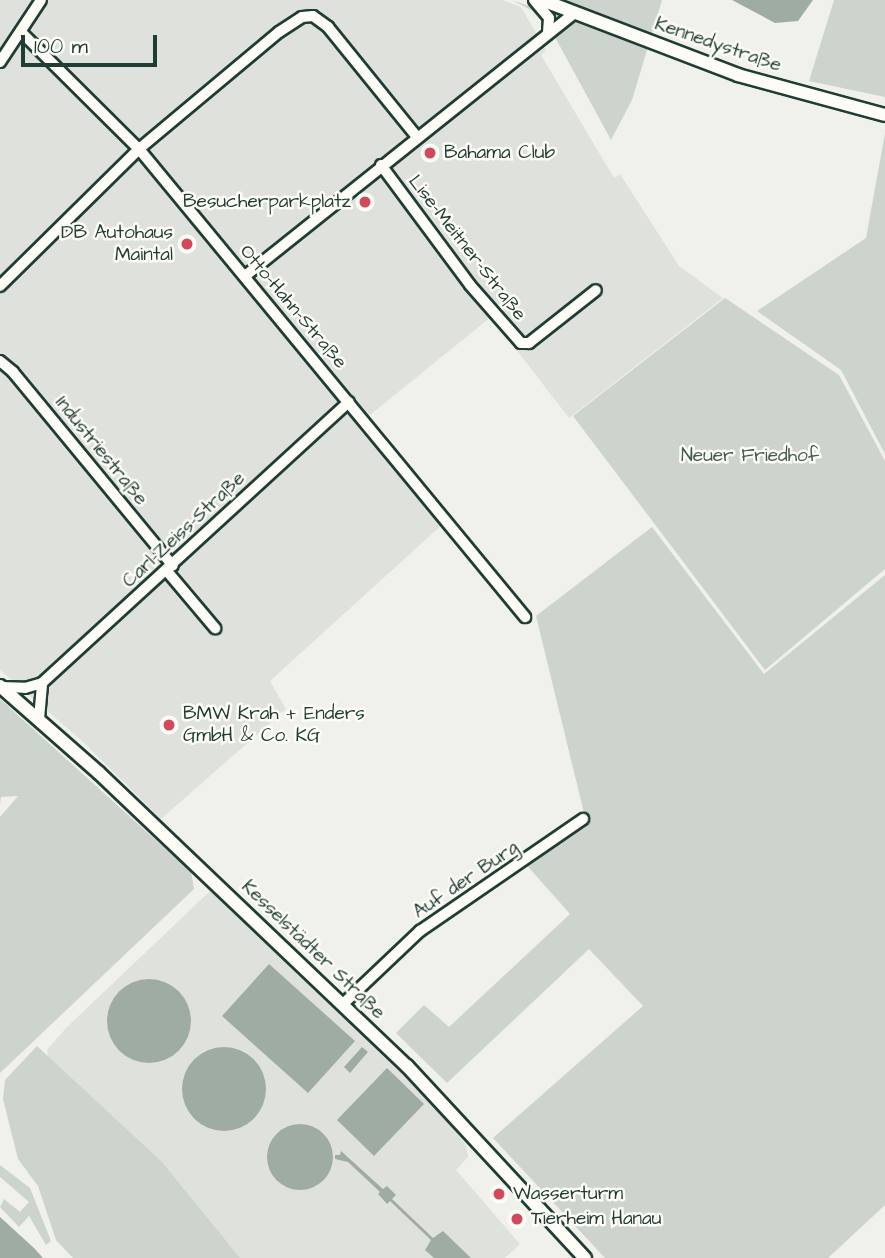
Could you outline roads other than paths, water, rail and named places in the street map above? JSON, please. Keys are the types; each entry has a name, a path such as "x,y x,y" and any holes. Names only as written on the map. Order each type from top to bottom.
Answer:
{"main road":[{"name":"Kennedystraße","path":"542,0 738,75 885,115"},
{"name":"Kesselstädter Straße","path":"1,686 407,1066 585,1258"}],"street":[{"path":"0,62 41,0"},
{"path":"534,0 549,18 548,33"},
{"path":"245,276 575,13"},
{"path":"0,286 139,149 286,26 307,16 319,18 328,27 417,138"},
{"name":"Otto-Hahn-Straße","path":"21,32 139,149 525,617"},
{"name":"Lise-Meitner-Straße","path":"381,165 470,285 521,343 529,344 596,290"},
{"name":"Industriestraße","path":"0,361 13,373 215,628"},
{"name":"Carl-Zeiss-Straße","path":"42,683 349,402"},
{"path":"1,686 25,688 42,683 39,719"},
{"name":"Auf der Burg","path":"342,1004 420,931 583,819"}],"place":[{"name":"Bahama Club","path":"430,153"},
{"name":"Besucherparkplatz","path":"365,202"},
{"name":"DB Autohaus Maintal","path":"187,244"},
{"name":"BMW Krah + Enders GmbH & Co. KG","path":"169,725"},
{"name":"Wasserturm","path":"499,1194"},
{"name":"Tierheim Hanau","path":"517,1219"}],"park label":[{"name":"Neuer Friedhof","path":"750,456"}]}
